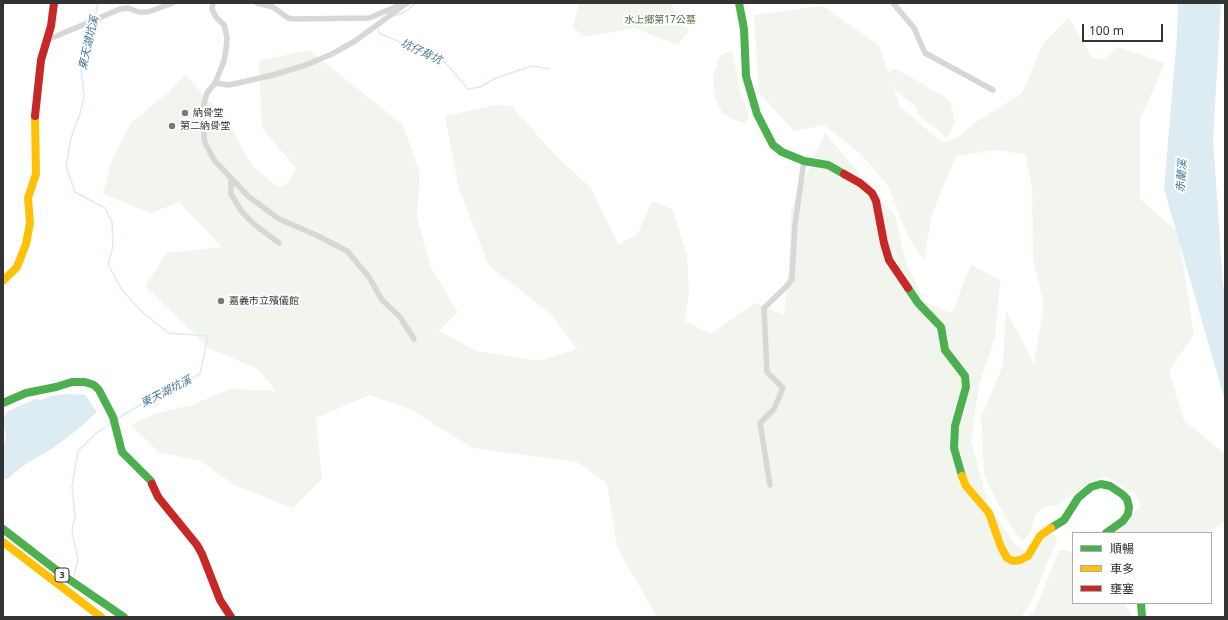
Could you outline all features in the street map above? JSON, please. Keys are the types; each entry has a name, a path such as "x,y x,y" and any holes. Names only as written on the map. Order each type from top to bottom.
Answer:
{"main road":[{"path":"3,281 17,267 26,244 30,223 28,198 36,174 35,118 41,60 47,40 54,3"},
{"path":"739,3 744,29 746,76 757,114 773,145 782,152 804,161 828,165 860,183 872,193 876,201 884,243 889,260 918,303 941,327 944,334 945,350 953,362 962,371 966,381 962,404 955,426 954,448 959,466 966,486 989,513 1001,547 1007,558 1013,561 1020,560 1028,556 1040,536 1064,520 1078,498 1091,487 1101,484 1110,486 1122,494 1127,500 1129,507 1128,514 1123,521 1107,532"},
{"path":"3,403 26,393 72,382 86,382 94,385 99,390 113,417 122,452 151,481 158,497 197,545 220,600 231,617"},
{"name":"3","path":"3,529 64,576 124,617"},
{"name":"3","path":"3,542 101,617"},
{"path":"1141,604 1142,617"}],"street":[{"path":"47,40 120,9 128,8 139,12 148,12 173,3"},
{"path":"213,3 212,9 216,18 224,25 227,37 224,61 215,83 207,93 203,108 202,128 205,143 214,160 248,196 279,219 316,235 347,251 369,277 382,300 400,317 414,338"},
{"path":"257,3 273,7 288,18 316,19 369,18 406,3"},
{"path":"215,83 229,85 273,75 306,65 332,54 355,41 406,3"},
{"path":"893,3 914,28 925,53 993,90"},
{"path":"770,485 760,423 774,409 783,388 767,372 764,308 787,286 792,279 795,224 804,161"},
{"path":"231,178 232,194 242,212 255,225 279,243"}],"green space":[{"name":"水上鄉第17公墓","path":"579,3 670,3 689,31 677,45 634,28 585,37 573,27"},
{"path":"822,6 879,45 889,75 894,69 901,71 950,101 955,123 947,138 921,118 915,106 897,92 893,86 899,105 942,143 957,138 973,124 1022,93 1043,44 1069,17 1092,58 1105,59 1118,47 1165,63 1140,119 1140,199 1178,232 1194,335 1169,370 1184,421 1225,454 1225,522 1207,532 1118,532 1141,505 1135,494 1106,477 1085,485 1059,505 1045,507 1035,514 1031,532 1022,542 1000,508 984,475 981,417 1003,365 1006,311 1034,364 1044,305 1033,259 1032,186 1025,154 994,150 956,156 932,214 924,260 908,237 888,186 861,154 824,125 794,131 759,93 754,15"},
{"path":"309,50 403,125 420,173 417,217 431,268 458,312 439,331 476,351 538,361 577,349 549,312 489,266 459,189 445,116 496,105 511,106 557,157 591,188 619,245 638,233 652,201 673,210 687,256 689,293 685,321 711,334 755,303 784,315 789,262 791,211 825,133 895,216 906,263 925,302 952,313 971,264 1000,281 995,338 979,385 971,440 988,504 1014,543 1029,555 1043,525 1057,540 1030,604 1021,617 657,617 617,547 607,483 577,462 473,448 408,408 369,395 316,418 322,479 293,508 236,486 199,460 160,453 131,425 154,414 192,405 230,389 276,391 258,369 209,348 145,286 167,253 222,247 179,202 151,213 103,194 111,163 131,123 168,93 185,75 228,121 252,166 278,187 288,183 296,168 262,128 259,61"},
{"path":"732,50 740,91 749,116 745,123 734,120 722,112 715,98 713,77 720,55"},
{"path":"1059,550 1069,551 1072,554 1072,604 1126,604 1132,617 1029,617 1035,610"}],"water":[{"name":"赤蘭溪","path":"1178,3 1221,3 1213,139 1223,286 1225,290 1225,401 1164,189 1177,37"},
{"path":"67,394 85,395 97,412 77,430 53,448 23,466 7,479 3,479 3,444 6,440 3,418 8,411 35,399 42,400 50,396"}],"waterway":[{"name":"東天湖坑溪","path":"95,17 98,3"},
{"name":"坑仔背坑","path":"393,16 403,13 416,3"},
{"name":"東天湖坑溪","path":"93,23 81,69 84,96 80,114 71,138 66,166 75,192 105,208 112,222 113,246 108,264 122,290 141,311 168,333 208,336 200,374 145,402 117,419"},
{"name":"坑仔背坑","path":"378,25 379,33 444,61 468,89 480,87 496,78 532,66 550,69"},
{"name":"東天湖坑溪","path":"74,575 78,560 72,531 75,516 72,486 78,451 95,434 111,423"}],"traffic: fast":[{"path":"739,3 744,29 746,76 757,114 773,145 782,152 804,161 828,165 844,174"},
{"path":"908,288 918,303 941,327 945,350 965,376 966,387 955,426 954,448 962,476"},
{"path":"3,403 26,393 72,382 85,382 94,385 99,390 113,417 122,452 151,481 152,484"},
{"path":"1051,528 1064,520 1078,498 1091,487 1101,484 1110,486 1122,494 1127,499 1129,507 1128,514 1123,521 1107,532"},
{"path":"3,529 64,576 124,617"},
{"path":"1141,604 1142,617"}],"traffic: slow":[{"path":"3,281 17,267 26,244 30,223 28,198 36,174 35,116"},
{"path":"962,476 966,486 989,513 1001,547 1007,558 1013,561 1020,560 1028,556 1040,536 1051,528"},
{"path":"3,542 101,617"}],"traffic: jam":[{"path":"35,116 41,60 51,26 54,3"},
{"path":"844,174 860,183 872,193 876,201 884,243 889,260 908,288"},
{"path":"152,484 158,497 197,545 220,600 231,617"}],"place":[{"name":"納骨堂","path":"185,113"},
{"name":"第二納骨堂","path":"172,126"},
{"name":"嘉義市立殯儀館","path":"221,301"}]}
